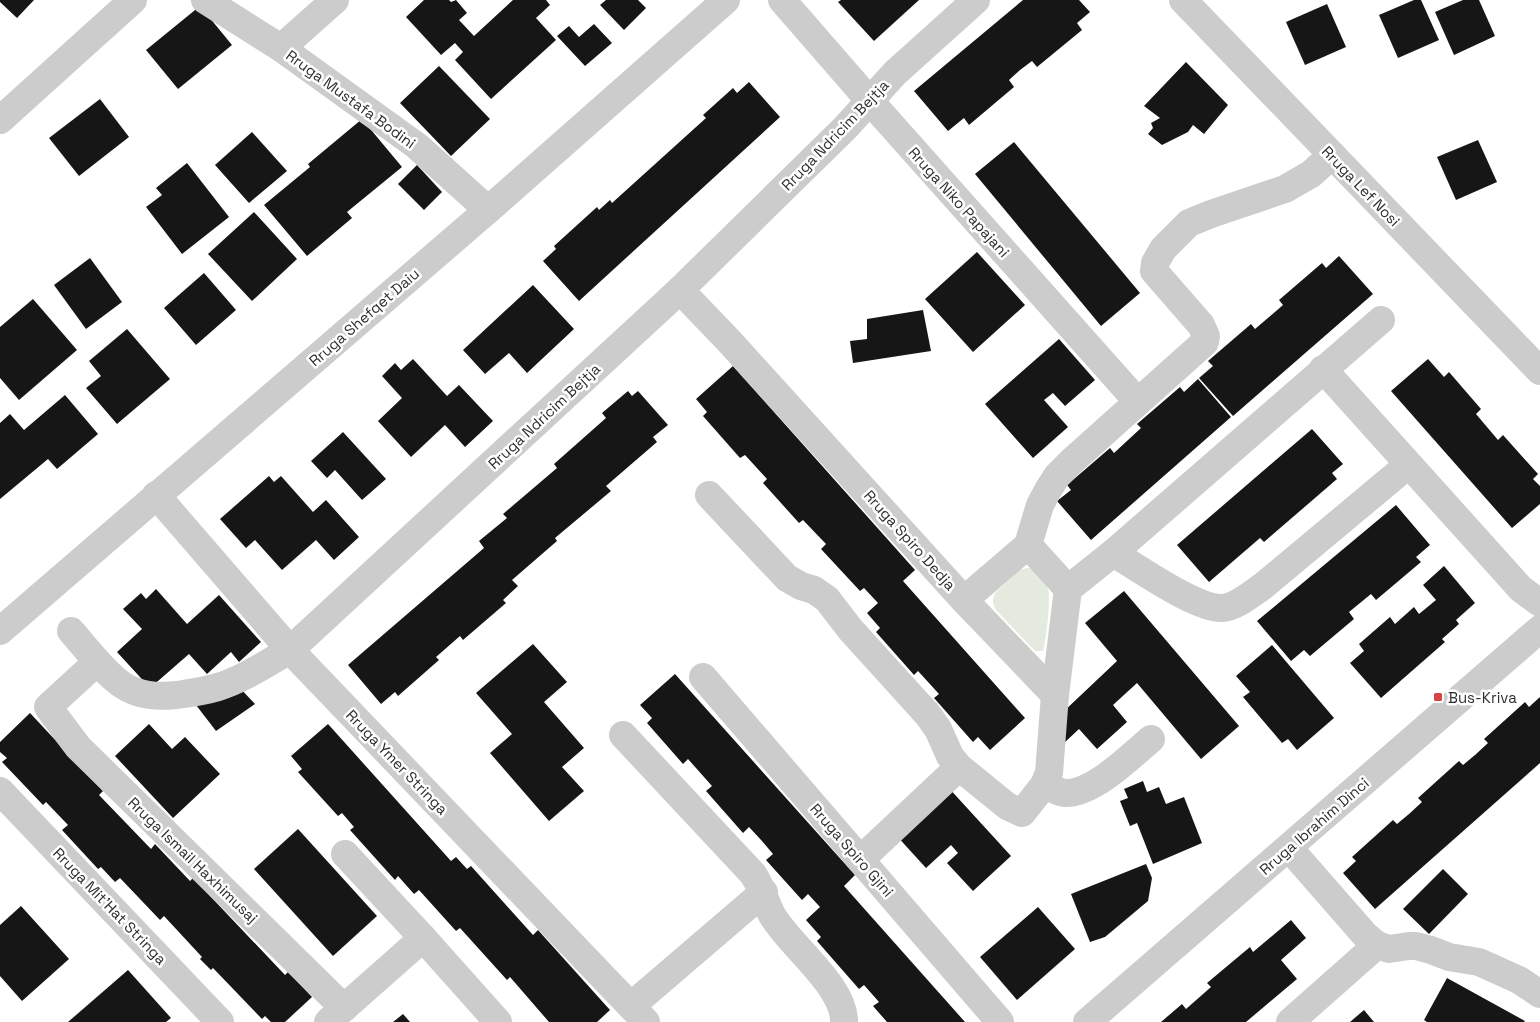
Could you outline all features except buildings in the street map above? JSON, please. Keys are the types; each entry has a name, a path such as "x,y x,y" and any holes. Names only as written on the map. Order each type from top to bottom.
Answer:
{"street":[{"path":"0,120 133,0"},
{"name":"Rruga Mustafa Bodini","path":"205,0 281,48 417,146 488,210"},
{"path":"281,48 335,0"},
{"name":"Rruga Shefqet Daiu","path":"0,632 156,495 488,210 726,0"},
{"name":"Rruga Niko Papajani","path":"782,0 1138,402"},
{"name":"Rruga Ndricim Bejtja","path":"71,631 97,662 111,675 129,688 142,694 166,696 196,693 218,687 238,679 290,650 680,290 845,128 895,72 976,0"},
{"name":"Rruga Lef Nosi","path":"1183,0 1540,372"},
{"path":"964,600 1028,545 1040,505 1057,476 1205,342 1206,336 1200,325 1154,271 1154,262 1163,249 1190,223 1285,189 1311,174 1332,155"},
{"name":"Rruga Spiro Dedja","path":"680,290 729,341 964,600 1055,696"},
{"path":"709,495 787,578 801,586 814,590 827,599 850,629 928,715 958,767 1007,806 1022,813 1044,785 1049,773 1055,696 1068,589 1380,320"},
{"path":"1323,369 1521,589 1540,604"},
{"path":"1113,552 1172,588 1201,603 1222,608 1239,603 1263,586 1408,465"},
{"name":"Rruga Ymer Stringa","path":"156,495 290,650 639,1014"},
{"path":"1028,545 1068,589"},
{"name":"Rruga Ibrahim Dinci","path":"1087,1022 1540,629"},
{"name":"Rruga Ismail Haxhimusaj","path":"97,662 48,707 78,747 336,1015"},
{"name":"Rruga Spiro Gjini","path":"703,677 1000,1022"},
{"path":"623,735 753,874 764,892 775,920 830,987 840,1003 844,1022"},
{"path":"1044,785 1066,793 1083,789 1110,774 1151,739"},
{"path":"860,860 958,767"},
{"name":"Rruga Mit'Hat Stringa","path":"0,791 220,1022"},
{"path":"1289,848 1365,935 1377,945 1389,949 1416,946 1449,957 1479,962 1519,980 1540,994"},
{"path":"345,854 498,1022"},
{"path":"639,1014 764,892"},
{"path":"336,1015 423,938"},
{"path":"1290,1022 1377,945"}],"shaded area":[{"path":"1030,568 1045,583 1049,594 1048,620 1043,651 1035,651 996,610 993,603 996,592 1020,570"}],"place":[{"name":"Bus-Kriva","path":"1438,697"}]}
